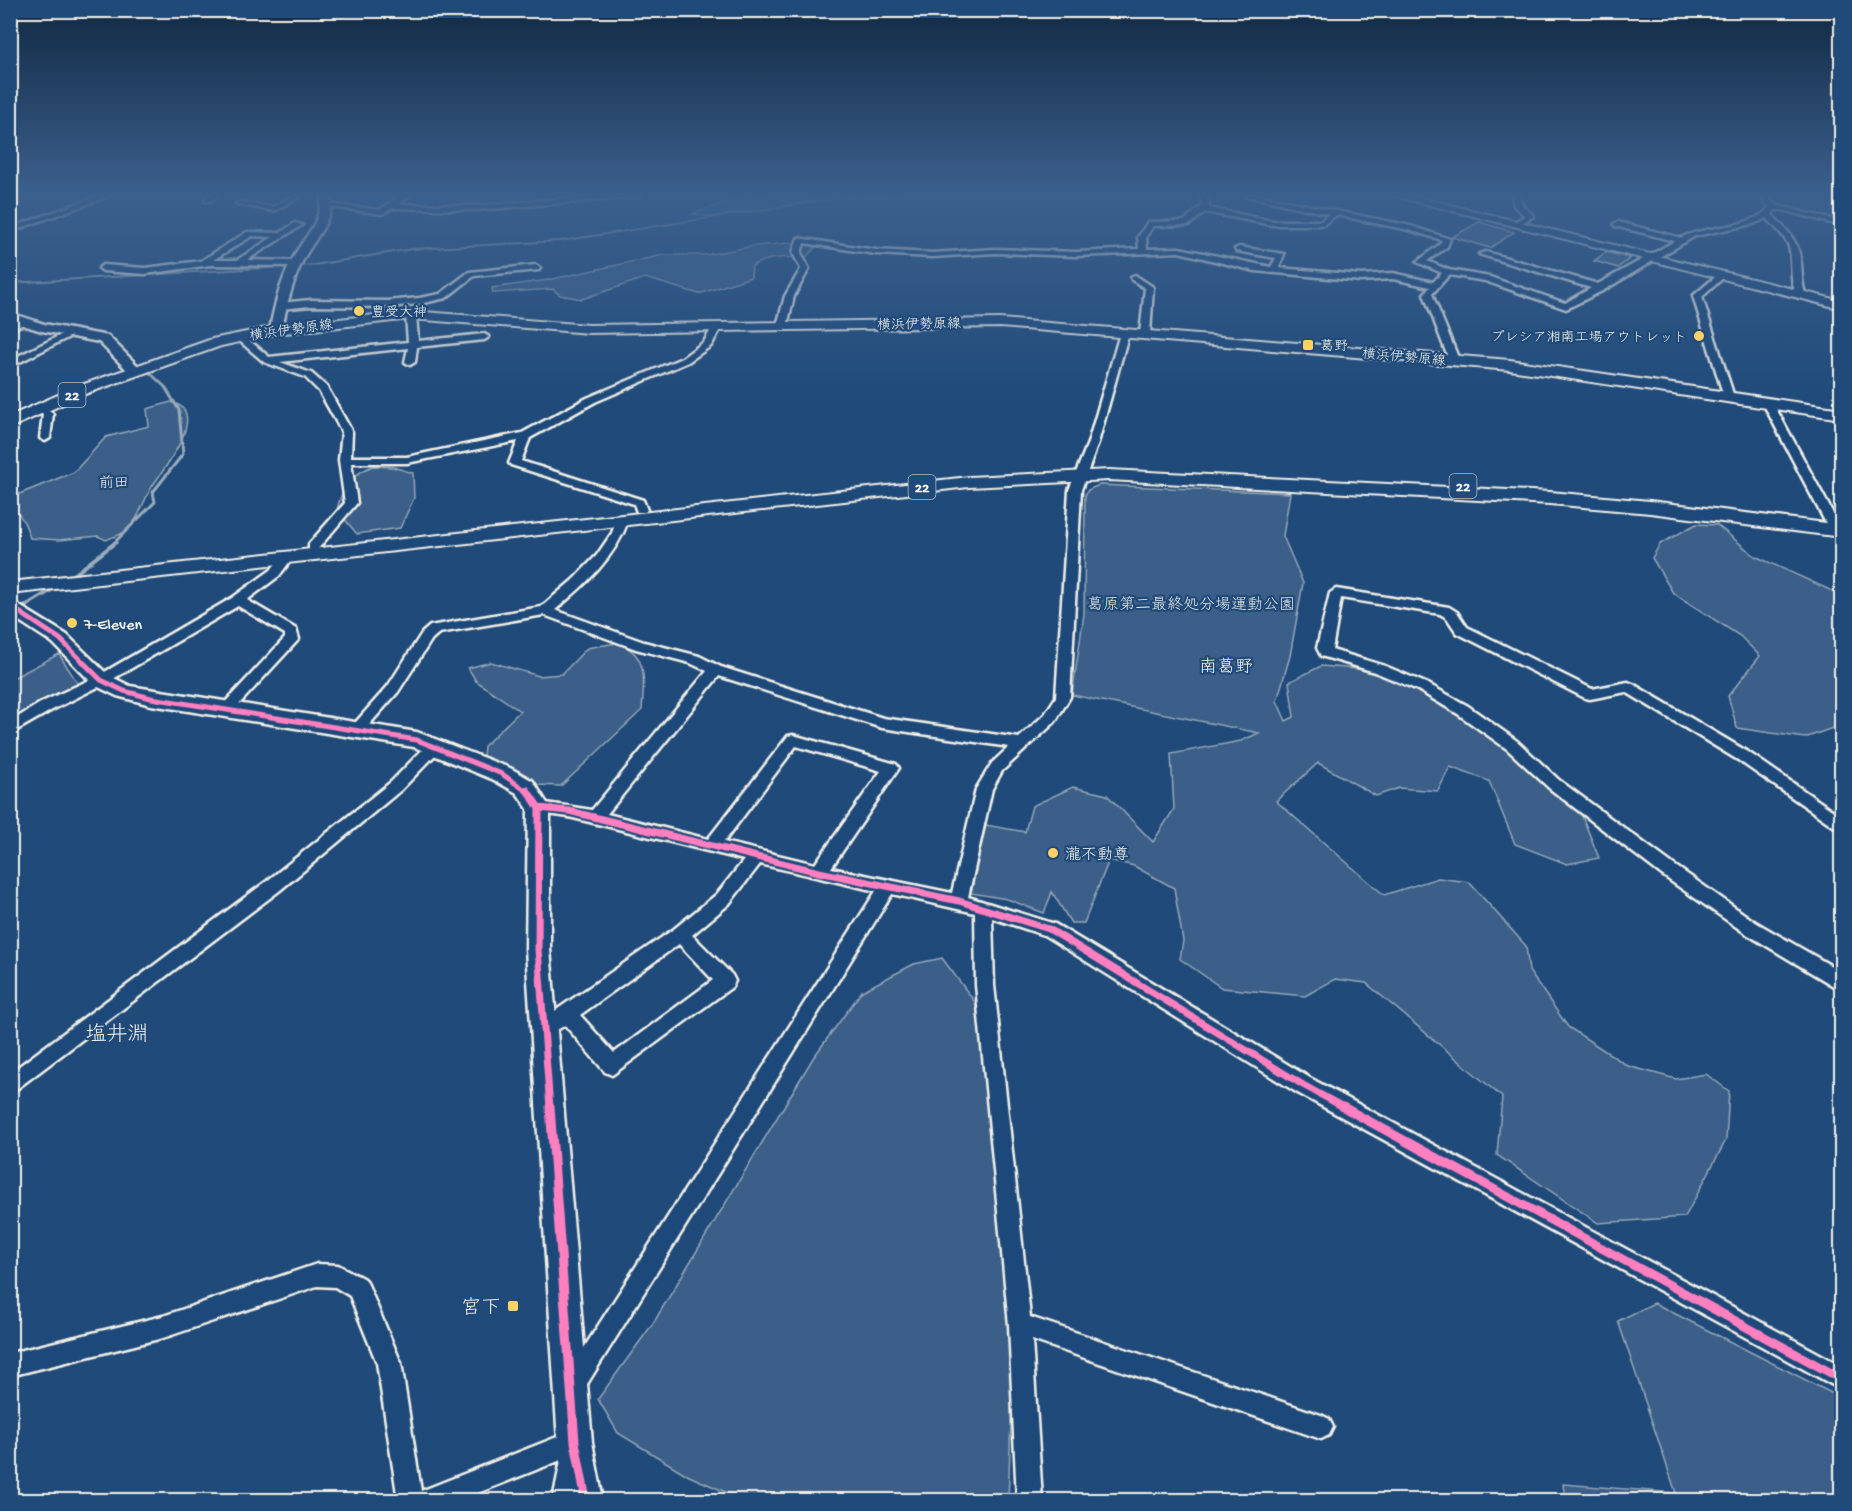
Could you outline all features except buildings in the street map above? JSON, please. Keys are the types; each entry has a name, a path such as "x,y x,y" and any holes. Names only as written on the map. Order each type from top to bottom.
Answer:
{"main road":[{"path":"1682,266 1842,305"},
{"name":"横浜伊勢原線","path":"10,423 82,390 240,336 379,310 411,315 589,329 975,322 1124,332 1535,368 1842,414"},
{"name":"22","path":"10,588 969,482 1082,472"},
{"name":"22","path":"10,580 951,476 1082,472 1550,498 1838,528"}],"street":[{"path":"103,268 145,271 185,266"},
{"path":"276,330 280,306 295,266"},
{"path":"782,326 783,311 796,279 805,269 803,266"},
{"path":"1245,266 1361,278 1393,276 1434,285"},
{"path":"1274,270 1276,266"},
{"path":"1430,266 1448,272 1487,279 1566,306 1638,266"},
{"path":"1524,266 1601,288"},
{"path":"1797,266 1795,283 1802,296"},
{"path":"280,306 310,303 379,310 443,296 458,287 472,274 536,268"},
{"path":"1448,272 1428,294 1454,360"},
{"path":"1721,275 1697,296 1729,397"},
{"path":"1136,278 1149,287 1146,334"},
{"path":"410,362 413,344 411,315"},
{"path":"15,322 106,340 135,370"},
{"path":"345,460 407,460 525,436 591,400 685,360 708,344 716,328"},
{"path":"959,901 984,789 997,767 1050,718 1063,697 1075,490 1093,443 1124,332"},
{"path":"10,364 72,333"},
{"path":"240,336 267,360 308,375 323,389 347,432 345,460 351,503 313,547"},
{"path":"267,360 484,337"},
{"path":"1768,402 1838,528"},
{"path":"44,409 48,414 45,438"},
{"path":"525,436 515,463 639,502 641,510"},
{"path":"545,611 581,582 617,532 622,521"},
{"path":"10,729 47,706 101,680 237,600 275,573 288,557"},
{"path":"1842,826 1743,756 1628,687 1590,694 1462,630 1452,615 1444,610 1336,593 1324,648 1326,653 1380,669 1423,687 1463,710 1512,745 1554,784 1668,870 1751,928 1842,983"},
{"path":"225,710 292,639 291,632 249,605 237,600"},
{"path":"10,606 60,639 101,680 124,691 151,698 417,740 502,774 525,787 539,808 538,949 543,1030 575,1442 586,1500"},
{"path":"355,731 393,689 427,636 435,629 545,611 641,646 694,659 716,670 882,723 1022,744"},
{"path":"595,818 716,670"},
{"path":"712,846 793,740 891,768 819,872"},
{"path":"10,1085 273,886 396,786 434,747"},
{"path":"539,808 595,818 819,872 959,901 1049,929 1303,1085 1842,1379"},
{"path":"543,1030 680,934 723,899 756,857"},
{"path":"571,1389 888,886"},
{"path":"983,908 985,985 1020,1325 1029,1500"},
{"path":"567,1013 612,1066 726,981 680,934"},
{"path":"10,1365 164,1327 317,1275 339,1276 358,1288 389,1363 410,1500"},
{"path":"1020,1325 1321,1427"},
{"path":"430,1500 575,1442"},
{"path":"565,1500 575,1442"}],"green space":[{"path":"615,266 753,266 751,277 699,294 645,278 582,299 560,295 553,289 493,293 492,288 548,280"},
{"path":"171,402 182,408 186,417 186,428 174,455 149,491 137,517 129,528 106,540 98,536 59,540 30,538 23,521 11,507 11,502 17,495 74,472 106,437 149,426 147,409"},
{"path":"373,466 393,467 413,473 414,498 400,528 357,534 337,510 349,483 354,477"},
{"name":"葛原第二最終処分場運動公園","path":"1099,485 1290,493 1283,536 1303,583 1290,656 1277,701 1286,721 1294,717 1289,682 1321,666 1358,669 1430,691 1483,727 1533,774 1580,811 1599,858 1567,864 1515,844 1489,781 1450,767 1438,791 1399,788 1376,796 1318,763 1276,801 1384,895 1438,878 1469,882 1526,946 1529,971 1568,1027 1628,1066 1676,1079 1706,1074 1729,1091 1726,1140 1685,1217 1598,1223 1497,1155 1502,1097 1366,983 1335,979 1305,996 1222,988 1180,959 1183,941 1174,888 1134,866 1109,860 1084,923 1071,923 1052,892 1044,913 1007,899 971,893 986,825 1025,832 1032,806 1073,787 1107,795 1153,842 1174,809 1171,754 1241,741 1259,733 1072,695 1084,614 1085,495 1088,490"},
{"path":"1696,524 1717,525 1755,556 1841,595 1841,725 1805,738 1737,728 1728,696 1760,656 1740,636 1673,593 1652,558 1660,544"},
{"path":"616,643 627,647 639,660 643,678 642,710 561,786 537,785 518,771 483,756 484,746 520,711 476,681 468,668 491,662 539,676 562,674 587,648"},
{"path":"59,654 78,684 11,724 11,679"},
{"path":"942,958 975,1002 1008,1151 999,1229 1015,1320 1008,1500 744,1500 689,1476 618,1433 598,1399 654,1322 813,1058 862,991 914,964"},
{"path":"1654,1303 1841,1398 1841,1500 1565,1500 1563,1484 1676,1493 1618,1321"}],"waterway":[{"path":"10,283 305,266"},
{"path":"114,543 155,502 153,492 183,454 179,410 165,387 147,370"},
{"path":"70,578 116,542"},
{"path":"19,610 58,586"}],"cycle path":[{"path":"10,606 60,639 101,680 124,691 151,698 417,740 502,774 525,787 539,808 538,949 575,1442 586,1500"},
{"path":"539,808 569,811 819,872 959,901 1049,929 1303,1085 1842,1379"}],"place":[{"name":"豊受大神","path":"359,311"},
{"name":"プレシア湘南工場アウトレット","path":"1699,336"},
{"name":"葛野","path":"1308,345"},
{"name":"7-Eleven","path":"72,623"},
{"name":"瀧不動尊","path":"1053,853"},
{"name":"宮下","path":"513,1306"}],"district":[{"name":"前田","path":"114,482"},
{"name":"南葛野","path":"1226,666"},
{"name":"塩井淵","path":"117,1033"}]}
